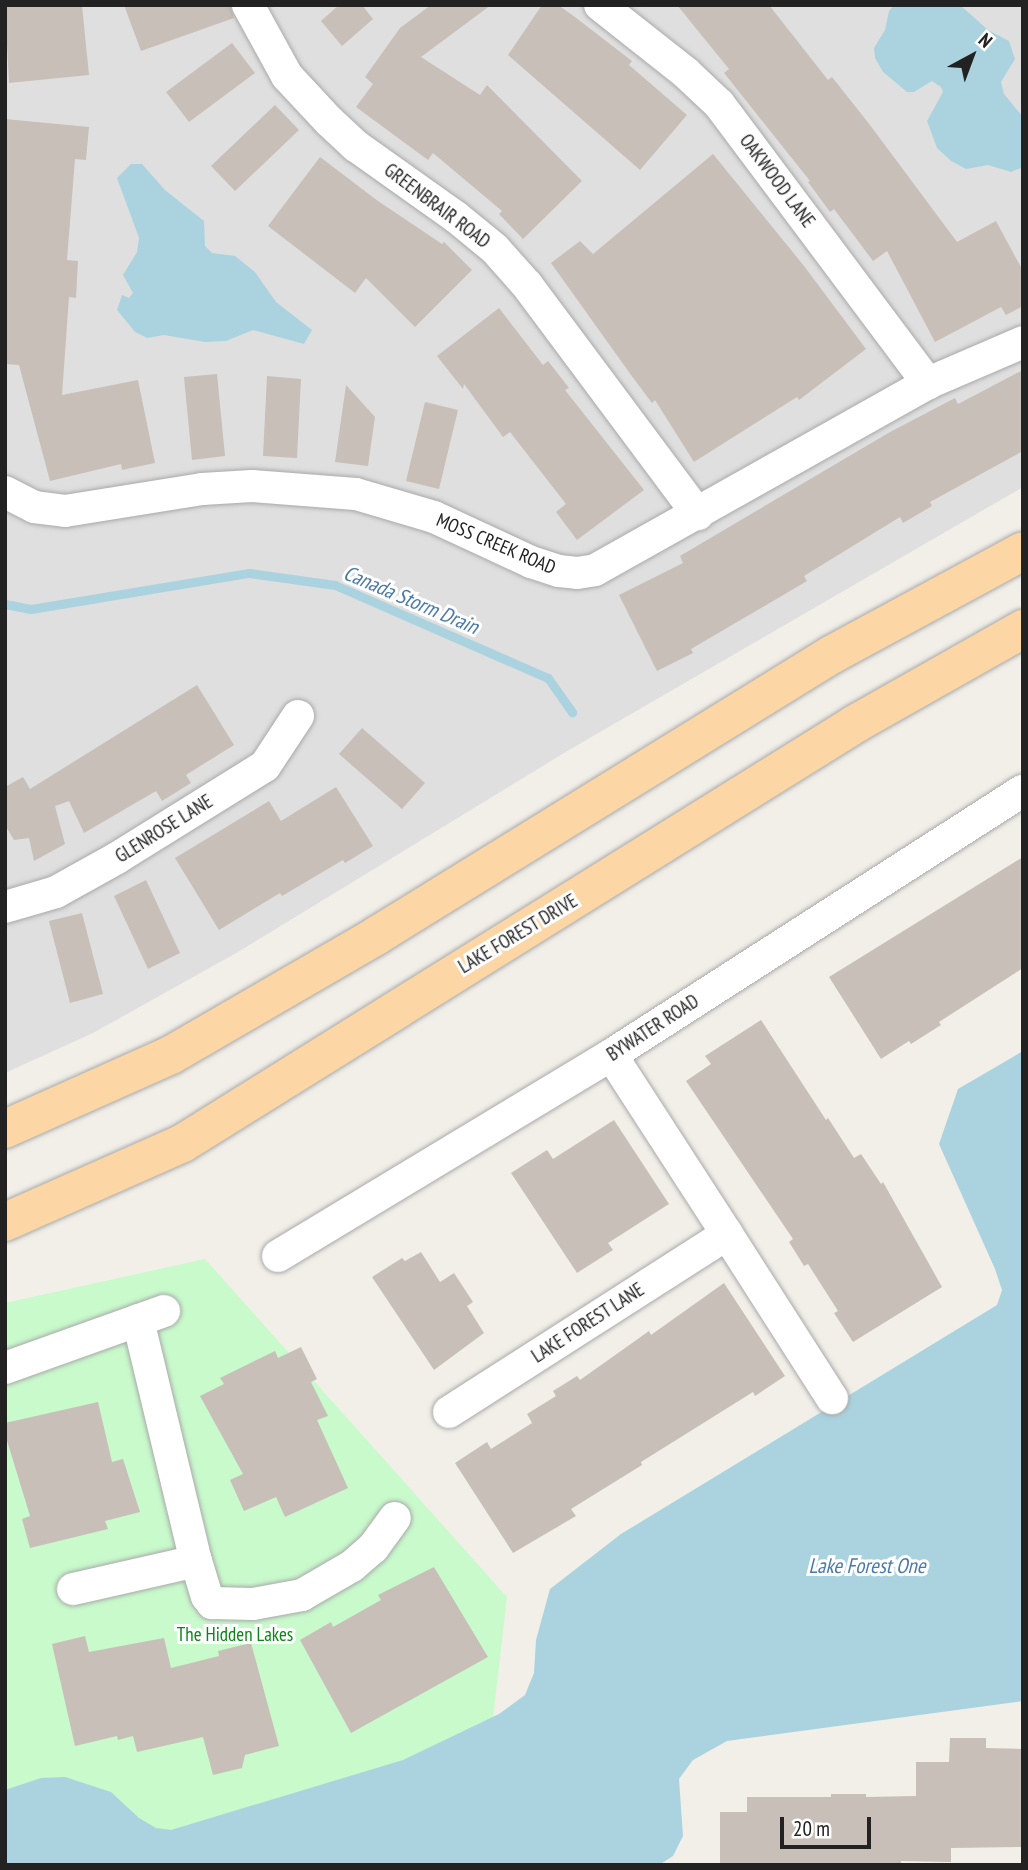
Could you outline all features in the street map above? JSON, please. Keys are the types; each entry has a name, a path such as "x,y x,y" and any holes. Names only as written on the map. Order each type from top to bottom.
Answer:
{"main road":[{"path":"5,1129 171,1055 388,929 831,655 1023,551"},
{"name":"LAKE FOREST DRIVE","path":"5,1222 183,1143 855,724 1023,629"}],"street":[{"name":"GREENBRAIR ROAD","path":"248,5 287,76 329,121 356,146 466,225 495,249 519,276 698,514"},
{"name":"OAKWOOD LANE","path":"612,9 719,104 928,383"},
{"name":"MOSS CREEK ROAD","path":"5,492 34,507 65,511 202,489 252,486 356,494 434,517 531,562 559,571 577,573 595,570 928,383 1023,342"},
{"name":"GLENROSE LANE","path":"5,907 69,885 265,766 298,716"},
{"name":"BYWATER ROAD","path":"278,1256 611,1055 1023,791"},
{"path":"611,1055 832,1398"},
{"name":"LAKE FOREST LANE","path":"449,1412 727,1234"},
{"path":"5,1368 151,1315 196,1561 206,1595 212,1603 280,1601 302,1595 352,1566 373,1548 395,1518"},
{"path":"74,1590 196,1561"}],"shaded area":[{"path":"5,5 1023,5 1023,487 569,750 238,952 93,1033 5,1073"}],"green space":[{"name":"The Hidden Lakes","path":"205,1259 507,1597 476,1865 5,1865 5,1303"}],"water":[{"path":"894,5 960,5 988,30 1009,41 1015,59 1001,82 1004,94 1023,117 1023,167 1011,172 988,165 966,169 951,161 937,148 927,121 943,92 941,87 932,81 914,92 907,92 883,72 875,58 874,48 885,30 889,11"},
{"path":"131,164 142,164 165,190 204,221 205,246 212,253 235,256 255,272 276,302 312,330 304,344 253,330 226,341 205,342 164,335 147,338 135,332 117,310 122,295 129,298 133,293 123,275 137,252 139,238 117,178"},
{"name":"Lake Forest One","path":"1023,1051 1023,1701 727,1741 693,1760 679,1779 683,1836 673,1856 659,1865 5,1865 5,1790 41,1778 65,1777 111,1792 139,1818 156,1828 171,1830 403,1760 499,1714 525,1695 534,1673 536,1640 550,1589 621,1534 997,1305 1002,1290 995,1269 939,1144 958,1089"}],"building":[{"path":"5,5 82,5 89,75 9,83"},
{"path":"124,5 230,5 234,18 141,51"},
{"path":"339,5 362,5 373,19 342,46 321,21"},
{"path":"431,5 491,5 421,57 480,95 487,85 582,181 523,239 499,214 502,211 433,153 428,160 356,107 373,84 365,77 400,28"},
{"path":"542,5 558,5 575,17 632,61 629,65 687,115 640,170 508,55"},
{"path":"677,5 769,5 828,80 832,77 957,242 996,221 1023,271 1023,306 1006,315 1001,307 935,342 887,251 873,261 834,209 830,212 808,182 810,181 724,73 729,69"},
{"path":"232,43 255,73 189,122 166,92"},
{"path":"275,105 299,130 235,191 211,166"},
{"path":"5,119 89,127 86,160 75,159 67,260 78,261 76,298 69,297 62,395 138,380 155,463 122,470 121,464 50,481 19,365 5,364"},
{"path":"713,154 804,266 866,349 799,400 797,397 694,462 655,400 652,403 551,263 580,241 593,254"},
{"path":"320,157 378,201 442,244 444,242 472,270 415,327 366,278 355,293 268,226"},
{"path":"499,308 543,365 548,361 569,388 565,390 644,490 577,540 556,512 566,504 510,432 503,437 464,384 463,389 437,356"},
{"path":"1023,370 1023,451 930,502 932,506 903,523 900,517 804,576 807,581 691,649 693,653 657,671 619,595 683,563 680,556 890,432 955,398 958,404"},
{"path":"217,374 225,456 192,460 184,377"},
{"path":"267,376 301,379 297,458 263,456"},
{"path":"346,385 375,417 368,466 335,462"},
{"path":"425,402 458,410 439,489 406,481"},
{"path":"197,685 234,745 186,775 191,783 162,801 156,791 84,833 69,801 55,806 65,844 34,861 29,838 14,840 5,825 5,787 23,777 30,789"},
{"path":"362,728 425,783 402,809 339,754"},
{"path":"336,787 373,846 345,863 343,860 282,896 280,893 219,930 175,858 269,801 281,821"},
{"path":"1023,857 1023,968 939,1022 941,1025 881,1059 829,977"},
{"path":"146,880 180,953 148,969 114,896"},
{"path":"82,913 103,994 70,1003 49,921"},
{"path":"761,1020 854,1158 861,1154 881,1184 883,1182 942,1287 853,1342 834,1313 838,1311 808,1264 804,1266 789,1242 793,1239 686,1081 711,1064 705,1056"},
{"path":"614,1120 669,1204 608,1243 613,1250 577,1273 511,1173 547,1150 553,1159"},
{"path":"421,1252 440,1282 454,1273 473,1302 467,1306 484,1333 434,1370 372,1277 402,1258 405,1261"},
{"path":"724,1283 785,1376 755,1396 753,1392 641,1462 642,1465 571,1509 576,1516 513,1553 455,1463 487,1442 491,1449 532,1423 527,1414 556,1396 553,1391 577,1376 580,1380 649,1331 651,1335"},
{"path":"301,1347 317,1379 311,1382 328,1416 317,1420 348,1488 285,1517 276,1497 244,1511 230,1480 243,1474 200,1396 224,1384 220,1378 275,1351 278,1358"},
{"path":"98,1402 112,1462 123,1459 140,1512 105,1521 108,1529 30,1548 22,1519 30,1516 5,1434 5,1423"},
{"path":"434,1567 488,1657 351,1733 300,1640 331,1622 333,1627 381,1600 378,1595"},
{"path":"85,1636 89,1652 164,1638 171,1668 219,1656 218,1651 251,1643 279,1746 245,1755 242,1768 213,1775 203,1737 137,1752 133,1736 118,1740 117,1736 75,1746 52,1644"},
{"path":"950,1738 986,1738 986,1748 1023,1749 1023,1847 951,1848 951,1862 901,1861 901,1865 720,1865 720,1812 747,1812 747,1797 831,1797 831,1794 866,1794 866,1797 916,1796 916,1762 949,1762"}],"waterway":[{"name":"Canada Storm Drain","path":"5,604 31,609 249,573 335,585 548,678 572,712"}]}
